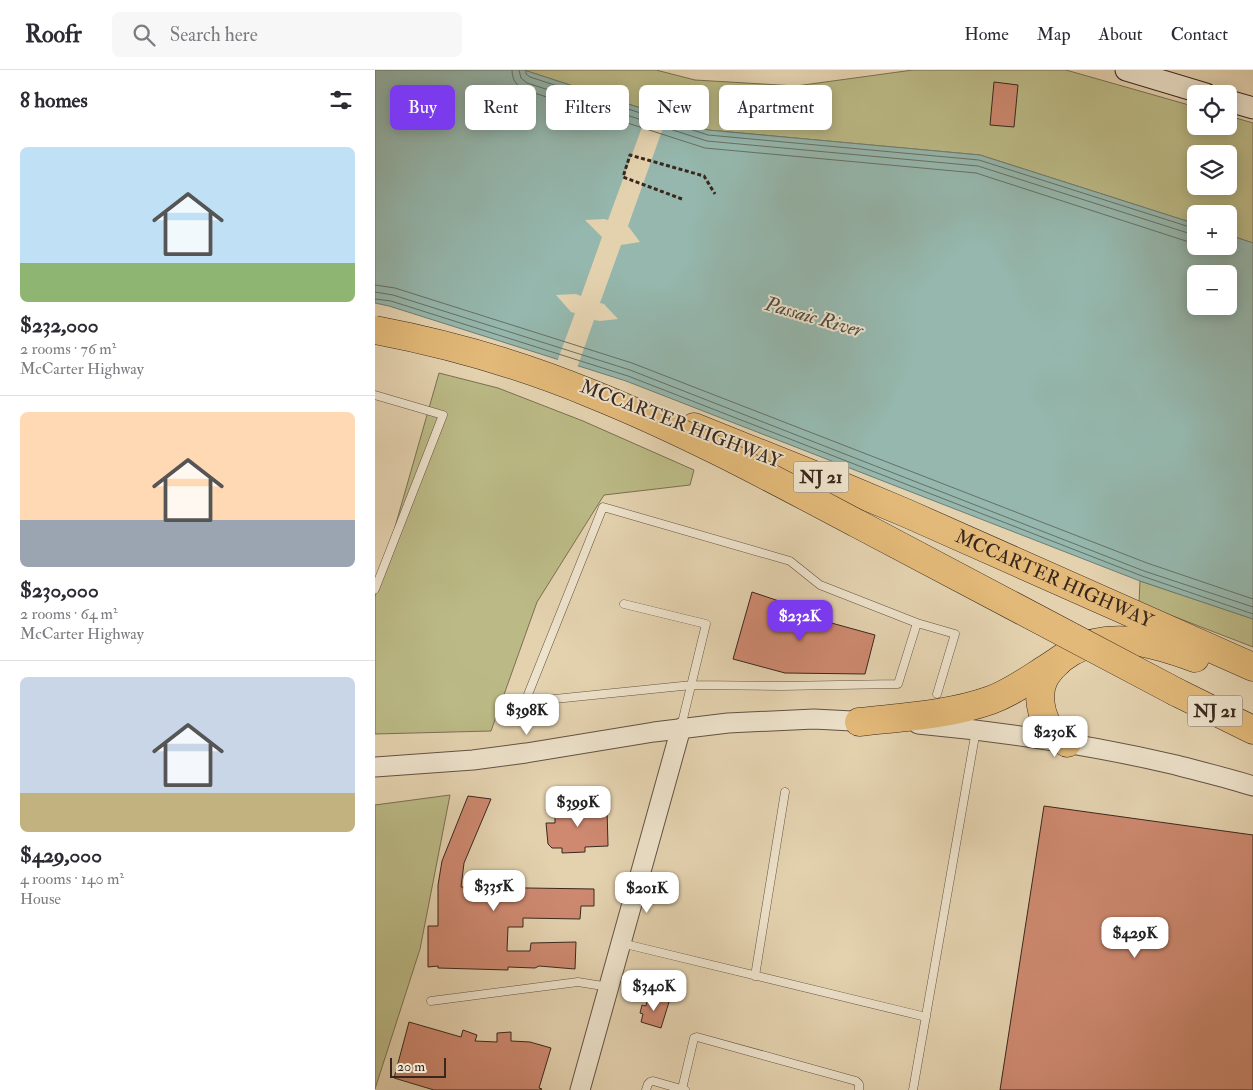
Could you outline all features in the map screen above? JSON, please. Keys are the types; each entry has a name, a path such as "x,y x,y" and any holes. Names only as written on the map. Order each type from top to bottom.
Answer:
{"highway":[{"name":"MCCARTER HIGHWAY","path":"375,325 421,336 545,373 687,425 906,512 1253,667"},
{"name":"NJ 21","path":"375,330 495,360 590,393 646,417 767,476 1176,692 1253,730"},
{"path":"859,722 970,707 1013,690 1074,651 1093,643 1113,640 1133,640 1152,644 1253,678"},
{"path":"1067,743 1054,733 1046,722 1041,706 1041,690 1046,675 1056,664 1074,651"}],"main road":[{"path":"1125,70 1187,88"},
{"path":"1237,103 1253,108"}],"street":[{"path":"375,767 473,760 681,728 728,723 814,719 918,724 1067,743 1111,750 1204,772 1253,786"},
{"path":"581,1090 681,728"}],"lane":[{"path":"375,395 443,415 375,589"},
{"path":"917,623 898,684 692,685 525,702 603,507 790,561 820,585 917,623 955,634 937,694"},
{"path":"624,604 706,624 681,728"},
{"path":"913,1090 976,730"},
{"path":"755,976 785,792"},
{"path":"621,943 926,1017"},
{"path":"431,1001 578,982 609,987"},
{"path":"646,1090 648,1084 653,1081 683,1090 694,1038 697,1037 856,1081 859,1084 859,1090"}],"path":[{"path":"682,199 623,177 630,155 703,176 715,194"}],"shaded area":[{"path":"524,70 656,70 695,80 779,85 719,85 719,130 832,130 832,85 803,85 913,70 1066,70 1187,104 1187,135 1237,135 1237,118 1253,123 1253,243 1237,238 1237,205 1187,205 1187,221 980,155 708,130 709,85 639,85 639,108 629,104 629,85 570,85"},
{"path":"439,373 498,388 583,421 694,470 690,485 604,495 537,602 491,731 375,734 375,597"},
{"path":"1140,581 1253,619 1253,647 1139,603"},
{"path":"450,795 420,949 375,1089 375,805"}],"water":[{"name":"Passaic River","path":"375,70 524,70 570,85 546,85 546,130 629,130 629,104 639,108 639,130 708,130 980,155 1187,221 1187,255 1237,255 1237,238 1253,243 1253,619 1140,581 626,381 375,303"}],"pier":[{"path":"641,130 662,130 628,226 640,242 621,245 600,303 604,304 618,319 594,320 577,368 557,362 575,313 571,312 556,295 576,294 581,296 602,237 585,220 608,220"}],"building":[{"path":"994,82 1018,85 1014,127 990,125"},
{"path":"752,592 779,601 777,608 875,635 865,674 785,673 733,659"},
{"path":"468,796 491,799 464,863 461,887 594,889 594,906 581,906 580,919 523,918 523,927 508,927 507,951 530,951 531,943 576,942 575,969 539,966 535,968 508,967 508,970 428,967 428,926 438,926 438,885 442,861"},
{"path":"587,803 588,809 607,808 608,846 585,847 585,852 562,853 562,848 552,848 548,844 546,823 555,823 555,809 559,804"},
{"path":"1044,806 1253,835 1253,1090 1000,1090"},
{"path":"648,996 669,1002 661,1028 641,1022 643,1014 640,1013 642,1005 646,1006"},
{"path":"409,1022 461,1037 463,1030 477,1035 475,1041 497,1042 497,1033 511,1032 511,1041 530,1042 551,1048 539,1088 542,1089 434,1090 394,1078"}]}
